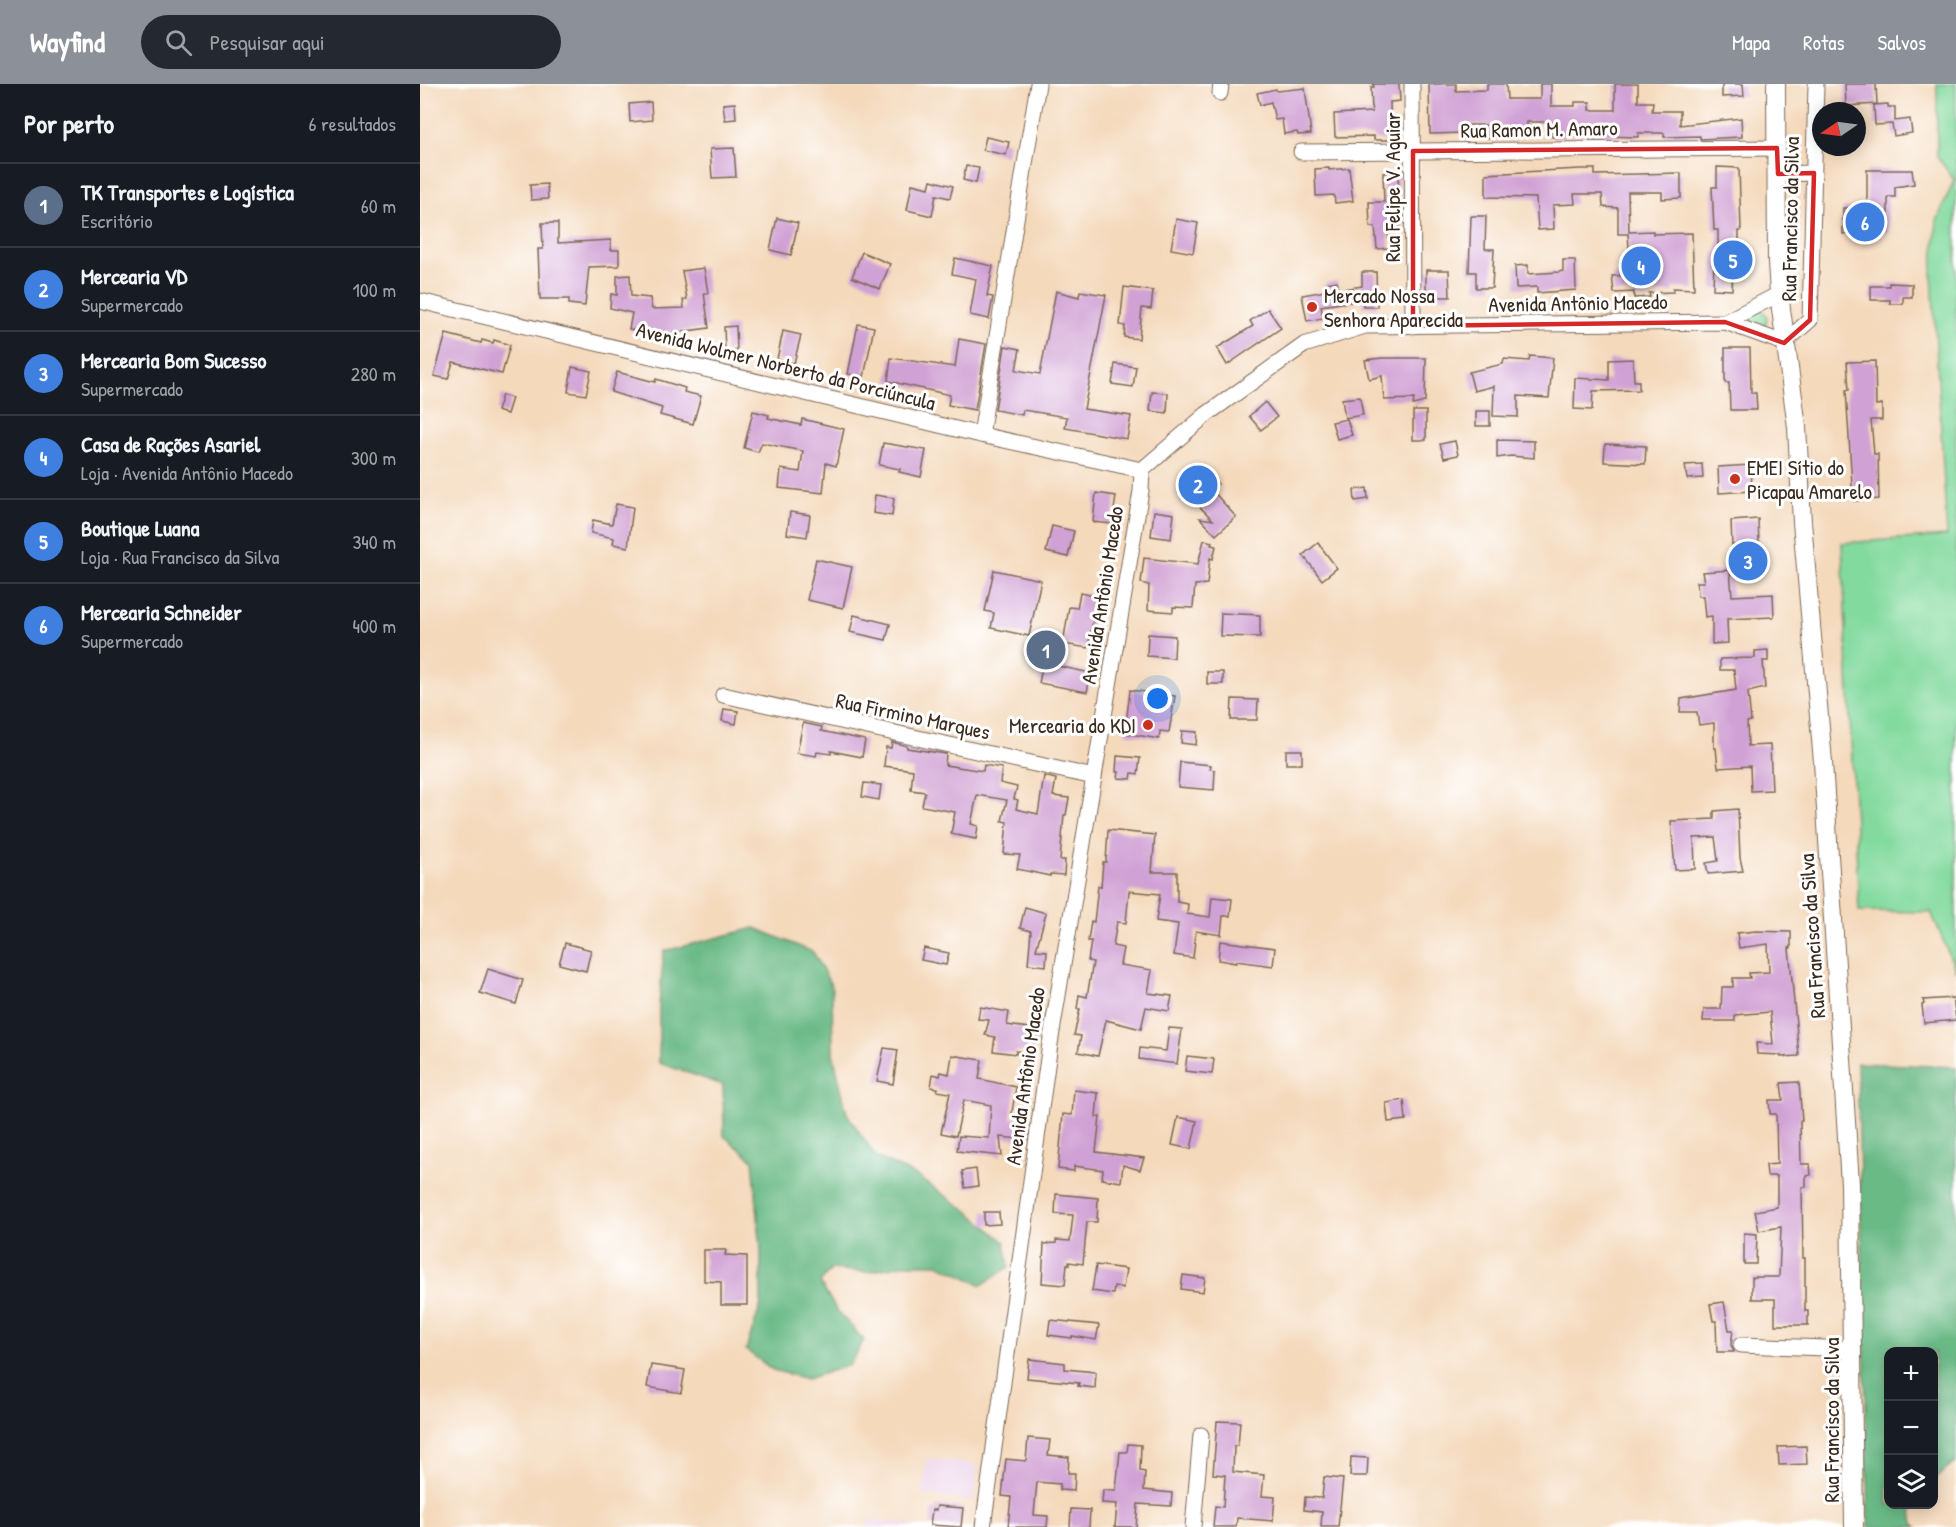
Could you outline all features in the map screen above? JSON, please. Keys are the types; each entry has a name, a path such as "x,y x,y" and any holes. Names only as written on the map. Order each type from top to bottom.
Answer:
{"main road":[{"name":"Rua Francisco da Silva","path":"1776,84 1779,294 1797,428 1802,522 1823,762 1850,1184 1854,1527"}],"street":[{"path":"981,435 1038,84"},
{"name":"Rua Felipe V. Aguiar","path":"1412,84 1413,326"},
{"name":"Rua Francisco da Silva","path":"1784,343 1810,320 1816,84"},
{"name":"Rua Ramon M. Amaro","path":"1300,152 1777,148"},
{"path":"1778,174 1814,173"},
{"path":"1725,322 1779,294"},
{"name":"Avenida Wolmer Norberto da Porciúncula","path":"420,300 981,435 1142,470"},
{"path":"1725,322 1784,343"},
{"name":"Avenida Antônio Macedo","path":"983,1527 1050,1044 1141,491 1142,470 1207,414 1305,345 1365,326 1725,322"},
{"name":"Rua Firmino Marques","path":"723,695 1094,777"},
{"path":"1741,1345 1852,1349"},
{"path":"1193,1527 1201,1435"}],"highlighted area":[{"path":"1777,148 1778,174 1814,173 1810,320 1784,343 1725,322 1413,326 1413,151"}],"shaded area":[{"path":"927,1459 977,1465 973,1501 923,1495"},
{"path":"869,1520 928,1527 868,1527"}],"green space":[{"path":"1937,84 1956,84 1956,971 1931,912 1859,911 1842,543 1947,536 1932,274 1937,221 1954,180 1937,156"},
{"path":"1754,310 1762,310 1767,315 1765,326 1754,328 1749,323 1749,315"},
{"path":"755,928 813,952 832,987 833,1054 847,1114 876,1157 915,1175 969,1212 1005,1242 1009,1267 982,1285 938,1264 906,1264 867,1272 831,1269 820,1283 837,1311 864,1340 850,1365 807,1379 773,1370 746,1350 761,1304 761,1251 753,1160 724,1136 723,1085 659,1063 659,1005 664,951"},
{"path":"1857,1063 1956,1067 1956,1463 1938,1477 1938,1347 1884,1347 1884,1509 1912,1509 1917,1527 1869,1527"}],"building":[{"path":"1373,84 1399,84 1400,101 1390,102 1391,140 1374,140 1374,136 1335,137 1334,114 1372,112 1371,87 1374,87"},
{"path":"1429,84 1456,84 1456,91 1487,90 1487,84 1506,84 1507,99 1540,99 1540,84 1551,84 1551,106 1575,106 1575,102 1590,102 1590,110 1615,110 1615,84 1638,84 1638,102 1653,102 1652,111 1680,111 1680,125 1741,118 1742,137 1700,139 1700,136 1664,137 1664,133 1638,133 1638,137 1563,135 1563,137 1552,137 1552,122 1527,122 1527,135 1503,134 1503,138 1487,138 1487,125 1465,125 1465,133 1430,134"},
{"path":"1722,84 1743,84 1744,96 1722,97"},
{"path":"1845,84 1876,84 1877,104 1846,102"},
{"path":"1305,88 1311,134 1298,135 1297,132 1284,134 1282,119 1275,120 1271,102 1260,105 1257,93 1276,89 1277,91"},
{"path":"651,102 652,120 630,122 629,104"},
{"path":"735,103 736,119 725,120 723,104"},
{"path":"1888,104 1888,107 1895,107 1895,121 1910,119 1912,133 1894,136 1892,124 1875,125 1874,105"},
{"path":"986,137 1009,142 1006,155 983,150"},
{"path":"734,148 736,177 712,178 710,149"},
{"path":"966,166 979,168 976,183 963,180"},
{"path":"1717,167 1739,168 1741,231 1739,231 1739,250 1734,250 1732,290 1713,289 1714,253 1718,253 1718,230 1714,230 1712,187 1717,187"},
{"path":"1329,168 1329,170 1349,168 1353,201 1335,203 1334,195 1316,196 1315,169"},
{"path":"1595,169 1595,175 1681,173 1681,198 1662,199 1662,192 1628,192 1629,232 1692,233 1694,289 1673,288 1673,292 1649,293 1650,297 1634,298 1634,292 1614,293 1612,276 1631,275 1628,234 1618,234 1618,208 1603,207 1602,194 1574,194 1575,204 1553,205 1554,229 1538,230 1536,198 1486,197 1486,174"},
{"path":"1867,170 1912,170 1914,184 1895,187 1895,197 1888,197 1888,233 1843,234 1843,208 1867,208"},
{"path":"1398,172 1400,227 1388,227 1389,248 1377,249 1375,227 1370,227 1369,202 1384,202 1383,173"},
{"path":"931,180 953,186 950,198 936,195 932,216 907,210 912,184 929,188"},
{"path":"547,184 548,199 531,200 530,185"},
{"path":"1471,216 1486,216 1485,249 1494,249 1492,288 1476,288 1476,272 1469,272"},
{"path":"777,218 798,223 791,255 770,250"},
{"path":"1176,219 1198,223 1193,253 1171,249"},
{"path":"542,223 558,223 558,243 611,240 611,250 619,250 619,266 589,267 585,306 569,304 569,299 540,299 538,249 543,249"},
{"path":"862,252 890,264 880,289 852,277"},
{"path":"955,258 993,266 987,296 993,297 989,319 970,315 976,279 952,274"},
{"path":"1563,260 1575,260 1576,290 1537,293 1537,287 1516,288 1515,266 1528,265 1528,274 1559,272 1563,271"},
{"path":"704,268 708,293 704,293 709,328 657,336 629,329 632,313 610,308 611,294 617,295 617,276 630,275 631,296 650,298 652,309 684,308 683,300 687,299 682,271"},
{"path":"1426,270 1449,270 1450,297 1426,297"},
{"path":"1362,272 1376,272 1377,307 1363,307 1363,300 1321,306 1323,318 1307,321 1302,295 1326,291 1325,283 1337,281 1338,290 1362,286"},
{"path":"1889,283 1912,284 1912,297 1903,297 1903,304 1890,304 1890,300 1871,300 1871,286 1889,286"},
{"path":"1124,287 1153,291 1151,309 1142,308 1139,339 1124,337 1125,326 1120,325"},
{"path":"1056,291 1079,297 1080,291 1106,295 1084,409 1131,416 1127,439 1065,428 1067,417 1023,410 1022,415 995,410 1005,346 1020,349 1016,370 1040,374"},
{"path":"1268,309 1281,328 1227,365 1217,348 1253,326 1250,321"},
{"path":"858,324 874,327 864,377 848,374"},
{"path":"736,326 737,350 725,351 724,327"},
{"path":"783,331 801,335 794,363 777,359"},
{"path":"446,334 481,343 482,340 493,343 494,340 510,345 502,374 453,362 448,379 434,376"},
{"path":"959,339 986,344 975,410 948,405 950,395 888,381 891,358 955,367"},
{"path":"1725,348 1750,348 1751,393 1756,393 1757,410 1730,410 1729,383 1725,383"},
{"path":"1530,356 1553,358 1549,398 1518,396 1518,417 1493,416 1494,386 1474,391 1469,372 1503,364 1504,359 1529,361"},
{"path":"1426,358 1425,402 1413,405 1414,399 1384,400 1382,376 1369,379 1365,360"},
{"path":"1633,359 1634,381 1639,381 1639,390 1593,391 1592,410 1574,409 1575,378 1609,380 1609,360"},
{"path":"1875,361 1876,405 1882,404 1882,420 1871,420 1874,454 1878,454 1879,499 1853,501 1846,390 1849,390 1847,362"},
{"path":"1115,364 1136,367 1133,387 1112,384"},
{"path":"572,367 591,371 586,395 568,392"},
{"path":"617,372 655,382 656,379 685,388 684,392 701,396 693,424 660,415 662,408 611,392"},
{"path":"1152,392 1168,393 1167,413 1150,411"},
{"path":"502,395 512,398 507,414 497,411"},
{"path":"1360,397 1363,415 1345,418 1342,399"},
{"path":"1265,402 1277,417 1261,430 1249,416"},
{"path":"753,411 769,415 768,418 801,425 802,419 844,429 836,466 826,463 823,493 779,488 781,469 800,472 803,451 762,443 758,452 744,448"},
{"path":"1413,411 1426,411 1426,440 1413,440"},
{"path":"1476,411 1490,411 1490,426 1476,426"},
{"path":"1347,419 1352,435 1337,439 1332,422"},
{"path":"1497,440 1534,441 1534,458 1511,456 1497,458"},
{"path":"1455,441 1458,455 1444,458 1440,444"},
{"path":"883,443 926,450 921,477 899,472 900,469 879,465"},
{"path":"1605,444 1646,446 1645,464 1604,462"},
{"path":"1702,464 1703,478 1687,479 1685,465"},
{"name":"EMEI Sítio do Picapau Amarelo","path":"1751,465 1752,491 1719,493 1718,467"},
{"path":"1199,466 1218,484 1212,490 1236,517 1216,535 1200,518 1213,520 1179,486"},
{"path":"1367,488 1368,499 1355,501 1354,490"},
{"path":"1096,493 1116,496 1112,524 1093,522"},
{"path":"875,495 894,498 892,516 873,513"},
{"path":"616,504 633,507 628,547 613,544 614,538 591,533 593,520 612,524"},
{"path":"1154,511 1174,514 1171,539 1151,536"},
{"path":"790,512 810,515 807,537 787,534"},
{"path":"1758,519 1760,569 1737,570 1736,545 1732,545 1731,521"},
{"path":"1052,526 1074,531 1068,557 1046,552"},
{"path":"1204,540 1216,546 1213,559 1210,558 1207,584 1195,585 1193,608 1173,607 1173,612 1148,610 1149,585 1141,583 1144,558 1198,564"},
{"path":"1318,543 1337,568 1322,580 1303,555"},
{"path":"816,559 852,567 843,608 807,600"},
{"path":"994,570 1041,580 1029,636 991,628 994,613 985,611"},
{"path":"1730,570 1732,596 1773,594 1774,617 1727,619 1728,643 1712,644 1712,616 1705,617 1703,596 1698,596 1697,582 1704,582 1702,572"},
{"path":"1080,593 1097,596 1088,648 1063,644 1069,607 1077,608"},
{"path":"1221,613 1260,615 1260,637 1220,636"},
{"path":"854,615 890,624 886,640 850,632"},
{"path":"1148,634 1175,636 1174,658 1147,656"},
{"path":"1768,650 1768,661 1763,661 1765,688 1748,692 1751,721 1747,722 1748,746 1770,745 1772,790 1751,791 1750,766 1718,768 1716,748 1714,748 1714,723 1699,725 1697,712 1680,712 1681,699 1736,690 1734,670 1720,670 1720,659 1755,658 1755,651"},
{"path":"1043,663 1091,673 1087,692 1039,683"},
{"path":"1207,672 1223,672 1223,684 1207,684"},
{"path":"1130,690 1175,696 1169,732 1160,731 1159,739 1125,733"},
{"path":"1232,699 1258,700 1257,720 1231,720"},
{"path":"724,709 738,711 736,724 722,721"},
{"path":"803,723 822,727 821,731 865,740 862,757 831,751 831,754 817,752 816,756 797,753"},
{"path":"1182,731 1197,732 1196,745 1181,743"},
{"path":"892,742 907,746 907,748 946,754 945,765 983,771 984,765 1002,768 1000,783 1017,787 1014,799 1018,800 1016,809 1038,814 1044,776 1056,779 1053,796 1069,798 1066,815 1064,815 1060,860 1065,860 1064,875 1050,874 1050,876 1017,869 1020,855 1004,854 1007,822 1002,821 1007,800 977,795 971,824 978,826 976,839 951,834 955,812 922,806 925,792 911,790 913,770 884,766 886,747 891,748"},
{"path":"1286,750 1302,750 1302,764 1286,764"},
{"path":"1117,756 1140,758 1138,774 1132,773 1131,779 1118,778"},
{"path":"1180,762 1211,765 1210,769 1215,770 1214,790 1178,787"},
{"path":"864,783 881,785 879,800 862,797"},
{"path":"1738,809 1740,858 1743,871 1708,874 1706,863 1718,861 1715,837 1694,838 1695,869 1675,870 1671,821 1714,819 1714,811"},
{"path":"1108,830 1155,835 1152,872 1177,872 1177,902 1188,904 1187,914 1210,917 1212,897 1232,899 1230,916 1223,916 1221,935 1196,931 1193,958 1174,955 1178,924 1156,921 1160,894 1129,891 1126,923 1117,922 1113,946 1123,948 1120,965 1152,970 1148,993 1172,996 1169,1011 1146,1007 1141,1029 1106,1020 1098,1056 1078,1052 1081,1036 1074,1035 1080,1009 1077,1009 1079,995 1087,997 1093,962 1088,961 1091,941 1088,941 1091,921 1094,922 1098,886 1101,887 1103,862 1106,862"},
{"path":"1025,907 1046,913 1036,950 1047,951 1046,966 1028,964 1031,931 1020,928"},
{"path":"1791,932 1791,948 1789,948 1799,1056 1781,1057 1781,1055 1757,1054 1756,1043 1773,1044 1770,1012 1735,1015 1735,1021 1703,1021 1704,1009 1721,1009 1722,987 1733,987 1733,978 1750,978 1749,973 1769,972 1768,944 1739,948 1737,933"},
{"path":"1220,941 1275,948 1273,966 1218,960"},
{"path":"565,943 591,950 586,971 559,964"},
{"path":"924,948 949,953 946,965 921,960"},
{"path":"488,969 523,980 516,1004 480,993"},
{"path":"1953,998 1956,1020 1924,1023 1923,1000"},
{"path":"980,1007 1009,1012 1007,1025 1036,1029 1031,1053 993,1051 995,1037 985,1035 989,1020 978,1019"},
{"path":"1169,1028 1182,1029 1177,1064 1139,1059 1140,1048 1166,1051"},
{"path":"884,1048 898,1050 893,1084 877,1081"},
{"path":"952,1055 982,1060 979,1079 1016,1087 1011,1118 1021,1119 1020,1139 1000,1137 1002,1156 957,1151 959,1136 989,1138 991,1105 964,1100 956,1136 941,1133 950,1093 937,1091 938,1088 931,1087 933,1074 940,1076 941,1072 949,1074"},
{"path":"1187,1056 1214,1059 1212,1074 1185,1071"},
{"path":"1799,1082 1802,1121 1800,1121 1801,1164 1810,1164 1811,1175 1806,1176 1806,1187 1802,1187 1805,1311 1808,1311 1808,1325 1775,1325 1775,1299 1752,1299 1752,1277 1779,1277 1781,1227 1759,1231 1755,1211 1777,1207 1777,1176 1767,1176 1766,1165 1777,1164 1776,1114 1770,1114 1769,1100 1783,1100 1781,1083"},
{"path":"1074,1090 1098,1093 1096,1117 1100,1117 1096,1152 1144,1158 1140,1170 1123,1165 1121,1182 1102,1179 1103,1170 1074,1166 1074,1171 1058,1169 1063,1114 1072,1115"},
{"path":"1404,1100 1406,1120 1388,1122 1386,1103"},
{"path":"1178,1117 1197,1121 1191,1149 1172,1145"},
{"path":"976,1169 978,1186 965,1188 962,1171"},
{"path":"1056,1194 1098,1198 1097,1222 1087,1222 1083,1264 1069,1262 1069,1265 1067,1264 1065,1285 1042,1283 1044,1244 1056,1243 1056,1240 1070,1241 1073,1215 1055,1214"},
{"path":"984,1212 999,1212 1000,1224 984,1225"},
{"path":"1744,1233 1757,1234 1756,1264 1744,1264"},
{"path":"704,1250 726,1250 725,1255 747,1256 747,1305 721,1305 721,1282 704,1281"},
{"path":"1096,1265 1126,1269 1123,1288 1114,1286 1113,1294 1092,1291"},
{"path":"1183,1275 1205,1278 1203,1292 1181,1289"},
{"path":"1724,1302 1729,1330 1733,1330 1731,1345 1734,1352 1717,1352 1716,1321 1713,1321 1710,1304"},
{"path":"1050,1320 1099,1325 1096,1340 1048,1335"},
{"path":"1029,1359 1065,1363 1065,1369 1096,1372 1095,1388 1078,1386 1079,1383 1027,1378"},
{"path":"651,1365 685,1370 681,1393 647,1387"},
{"path":"1217,1421 1240,1422 1238,1446 1234,1446 1233,1472 1264,1475 1262,1496 1275,1497 1273,1521 1237,1518 1236,1527 1213,1527 1215,1506 1223,1507 1225,1475 1213,1474"},
{"path":"1028,1438 1050,1440 1048,1455 1069,1457 1068,1473 1075,1473 1074,1491 1060,1490 1060,1484 1037,1482 1034,1515 1048,1516 1047,1527 1008,1527 1011,1497 1002,1496 1006,1459 1026,1461"},
{"path":"1128,1444 1141,1445 1140,1471 1145,1472 1144,1490 1172,1493 1171,1506 1138,1504 1136,1527 1115,1527 1117,1504 1102,1503 1103,1490 1116,1490 1120,1452 1127,1452"},
{"path":"1806,1446 1807,1464 1779,1465 1778,1447"},
{"path":"1351,1457 1368,1458 1367,1476 1350,1476"},
{"path":"1324,1477 1343,1479 1338,1527 1321,1527 1322,1512 1304,1510 1305,1497 1322,1498"},
{"path":"937,1506 963,1508 961,1527 930,1525 932,1510 936,1510"},
{"path":"1071,1509 1090,1510 1089,1527 1070,1527"}],"place":[{"name":"Mercearia Schneider","path":"1865,222"},
{"name":"Boutique Luana","path":"1733,260"},
{"name":"Casa de Rações Asariel","path":"1641,266"},
{"name":"Mercado Nossa Senhora Aparecida","path":"1312,307"},
{"name":"EMEI Sítio do Picapau Amarelo","path":"1735,479"},
{"name":"Mercearia VD","path":"1198,485"},
{"name":"Mercearia Bom Sucesso","path":"1748,561"},
{"name":"TK Transportes e Logística","path":"1046,650"},
{"name":"Mercearia do KDI","path":"1148,725"}]}
